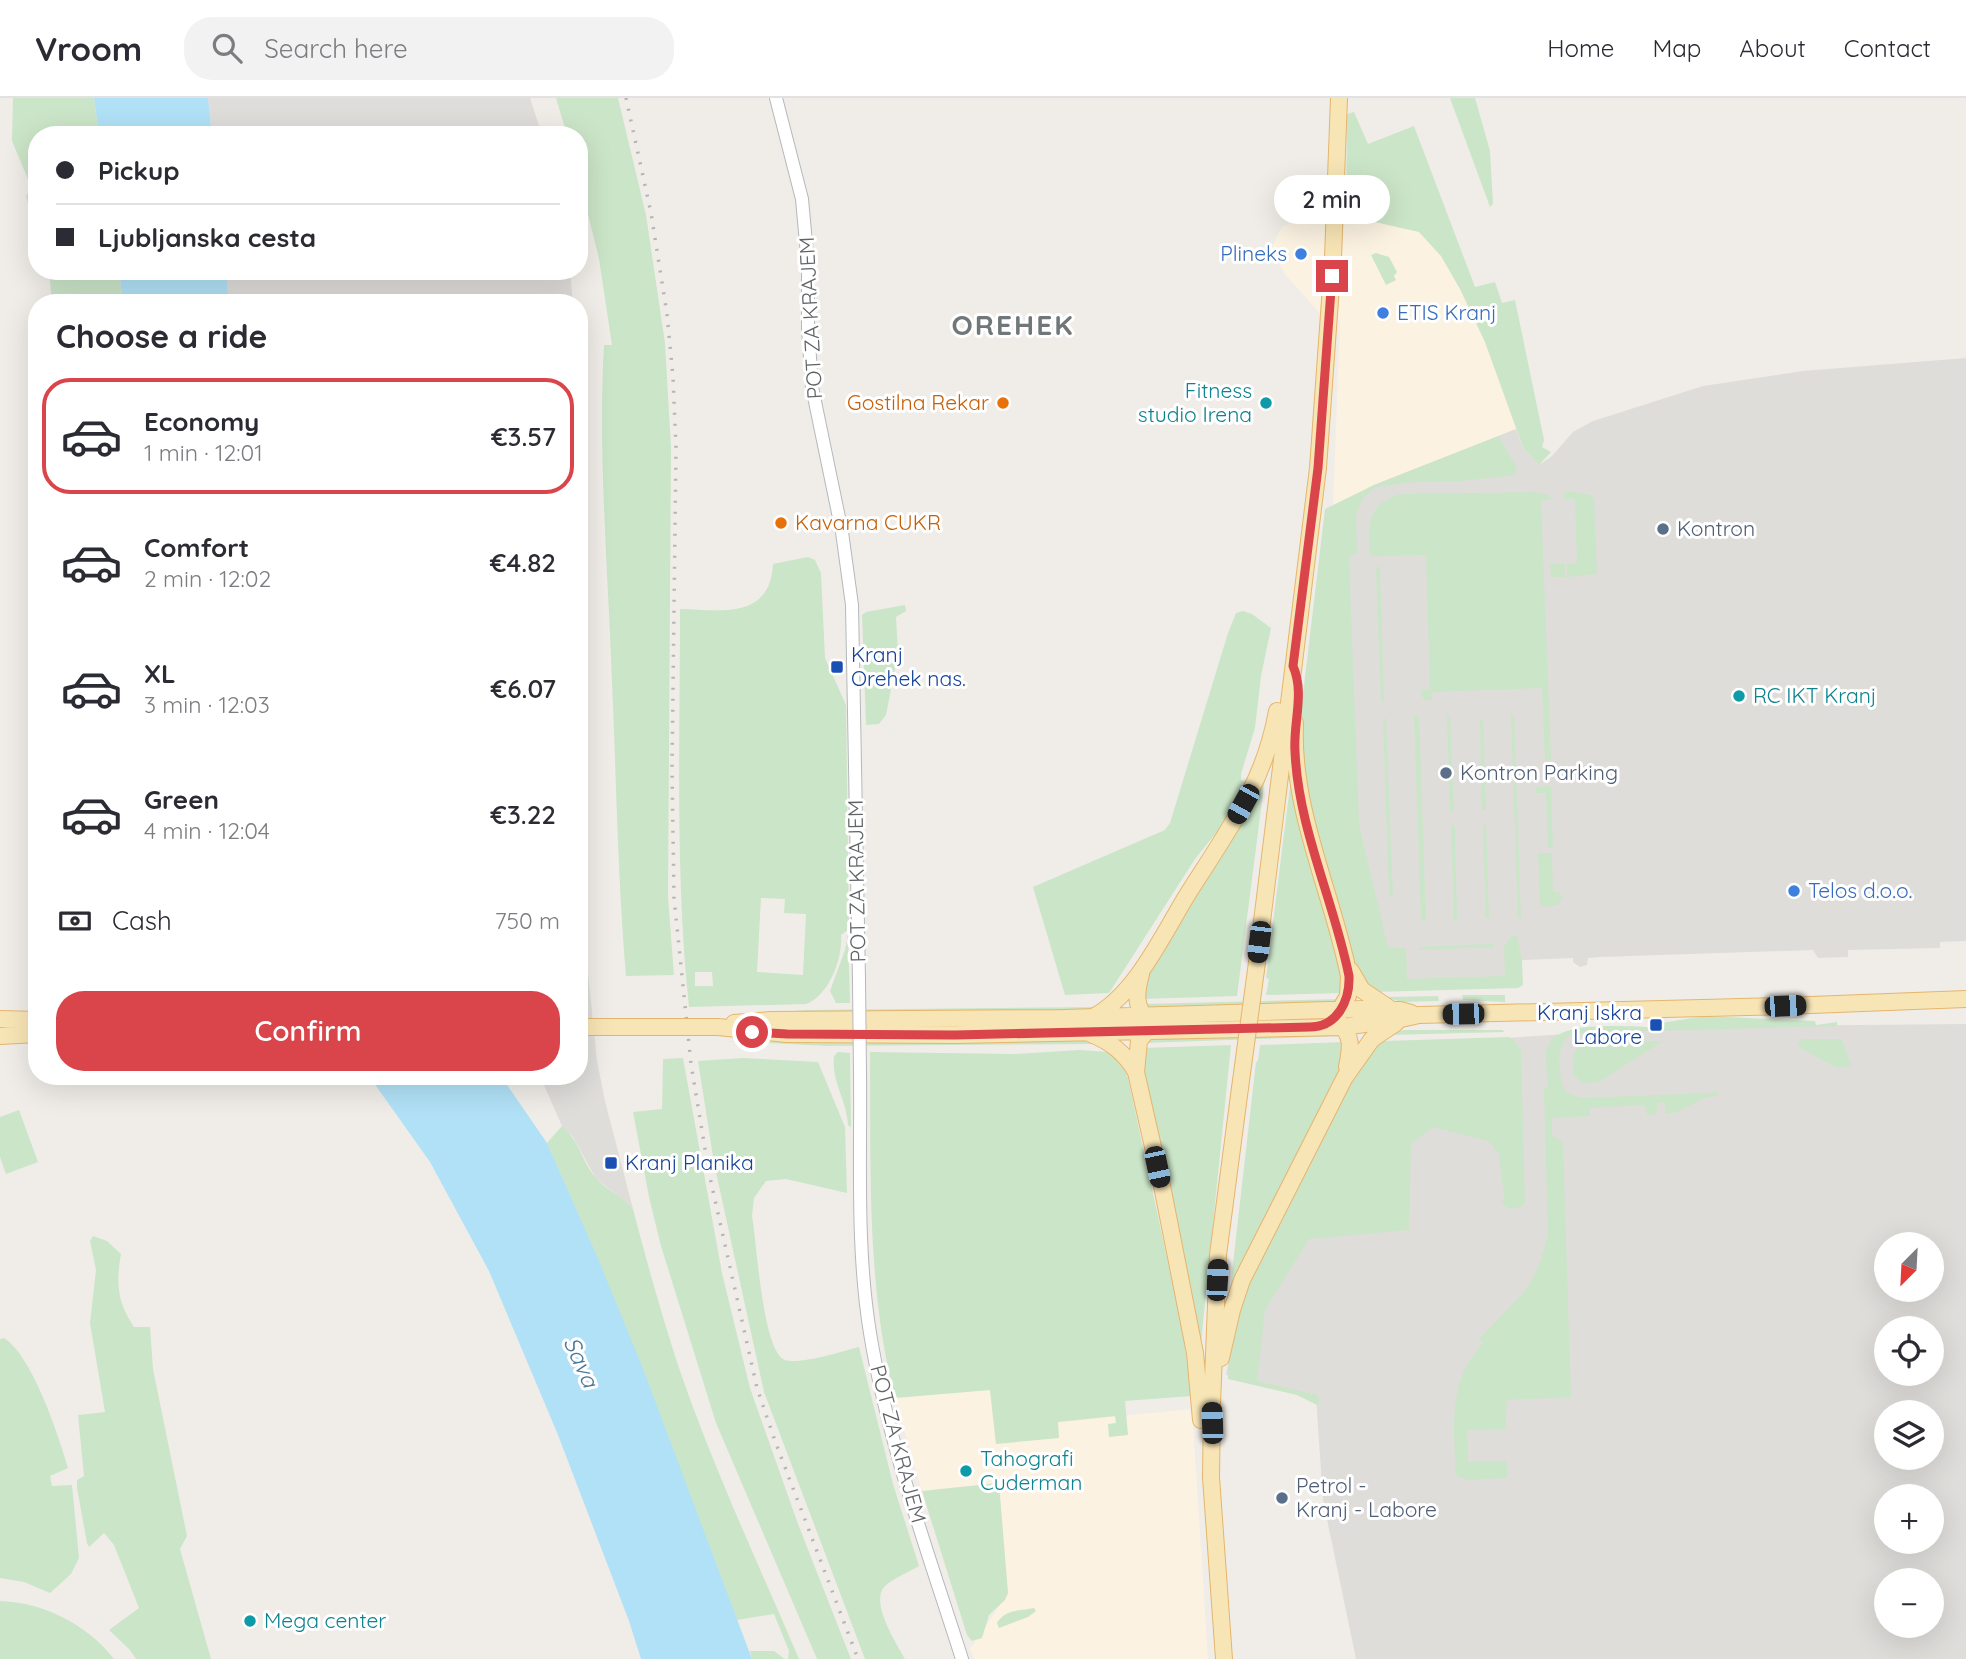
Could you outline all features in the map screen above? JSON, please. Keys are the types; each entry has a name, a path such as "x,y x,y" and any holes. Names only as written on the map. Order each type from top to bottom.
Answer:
{"main road":[{"path":"1224,1659 1211,1477 1218,1255 1318,468 1333,258 1339,98"},
{"path":"1089,1025 1119,998 1146,962 1217,850 1251,790 1269,746 1280,691 1293,666"},
{"path":"1293,666 1299,688 1294,743 1298,783 1347,963 1348,996 1332,1018"},
{"path":"1146,962 1136,996 1147,1023 1138,1045 1136,1072 1195,1353 1201,1404 1202,1450 1211,1477"},
{"path":"1347,963 1362,990 1396,1014"},
{"path":"588,1027 718,1027 787,1034 955,1035 1089,1025 1396,1014 1799,1006 1966,999"},
{"path":"1213,1443 1221,1412 1222,1350 1242,1280 1345,1077 1371,1039 1396,1014"},
{"path":"1332,1018 1349,1034 1350,1049 1345,1077"},
{"path":"0,1020 28,1020"},
{"path":"1089,1025 1125,1056 1136,1072"},
{"path":"0,1035 28,1034"}],"street":[{"name":"POT ZA KRAJEM","path":"776,98 802,199 808,265 812,387 842,532 851,594 859,980 860,1227 870,1332 891,1430 962,1659"}],"shaded area":[{"path":"208,98 530,98 539,126 211,126"},
{"path":"1329,206 1375,222 1419,232 1441,256 1485,342 1516,429 1374,485 1333,509 1340,320 1323,317 1284,273 1272,247 1282,227"},
{"path":"227,280 571,280 572,294 228,294"},
{"path":"1966,358 1966,941 1940,942 1940,948 1848,950 1848,957 1818,958 1813,950 1601,957 1588,958 1587,965 1580,967 1573,962 1573,958 1522,960 1519,963 1519,983 1379,983 1370,975 1333,509 1374,485 1516,429 1523,447 1539,465 1552,456 1573,432 1593,421 1703,386 1803,371"},
{"path":"588,972 597,1061 633,1209 596,1179 573,1137 562,1126 544,1085 588,1085"},
{"path":"1966,1024 1966,1659 1356,1659 1323,1500 1316,1397 1226,1375 1237,1315 1364,1055 1507,1038 1759,1026"},
{"path":"990,1390 996,1444 1042,1424 1192,1409 1208,1659 974,1659 970,1649 1008,1593 998,1483 922,1491 895,1398"}],"green space":[{"path":"13,98 94,98 98,126 28,126 28,179 12,141"},
{"path":"556,98 618,98 646,215 665,343 671,448 668,897 674,975 626,976 603,462 604,345 612,345 599,259 588,214 588,126 564,126"},
{"path":"1450,98 1475,98 1490,151 1493,204 1490,207"},
{"path":"1354,112 1368,144 1414,126 1475,287 1495,282 1502,303 1515,300 1544,440 1542,447 1551,452 1539,465 1523,447 1485,342 1441,256 1419,232 1375,222 1346,210 1347,114"},
{"path":"1376,253 1389,257 1397,272 1394,276 1396,280 1386,285 1371,255"},
{"path":"50,280 120,280 122,294 51,294"},
{"path":"1499,436 1517,469 1514,475 1376,487 1364,497 1359,507 1356,517 1357,553 1349,557 1359,825 1388,947 1406,948 1407,979 1505,976 1504,946 1513,935 1517,936 1522,960 1523,985 1518,988 1374,992 1357,976 1317,846 1298,736 1325,509 1374,485"},
{"path":"1535,492 1549,495 1552,499 1541,500 1551,759 1545,760 1542,688 1432,692 1432,700 1422,697 1422,690 1430,689 1426,555 1371,556 1369,553 1372,516 1382,503 1390,498 1401,494"},
{"path":"1565,492 1591,495 1594,499 1597,574 1567,577 1567,564 1577,563 1575,499 1563,499"},
{"path":"808,557 815,560 821,573 825,658 846,705 849,929 841,935 840,954 828,985 814,1000 806,1004 689,1007 680,858 680,609 727,610 753,603 763,595 770,582 773,564","holes":["761,898 785,899 784,913 806,914 803,975 757,972","695,972 712,972 713,986 695,986"]},
{"path":"1550,564 1565,564 1565,577 1551,577"},
{"path":"1376,567 1380,567 1384,701 1381,701"},
{"path":"905,605 906,611 896,617 898,653 886,715 879,724 866,725 862,615"},
{"path":"1243,611 1252,614 1271,628 1261,676 1255,728 1241,774 1241,780 1250,783 1221,833 1216,833 1195,859 1109,993 1065,995 1033,887 1165,830 1170,823 1228,633 1236,613"},
{"path":"1511,714 1514,714 1521,918 1518,918"},
{"path":"1447,715 1450,715 1454,811 1450,811"},
{"path":"1414,716 1419,716 1426,921 1421,921"},
{"path":"1383,718 1386,718 1393,897 1389,897"},
{"path":"1480,719 1483,719 1486,810 1482,810"},
{"path":"1266,770 1237,996 1141,999 1148,970"},
{"path":"1291,778 1344,981 1342,993 1266,995"},
{"path":"1551,786 1553,848 1548,848 1546,793 1536,793 1536,787"},
{"path":"1483,825 1486,825 1489,918 1486,918"},
{"path":"1451,826 1455,826 1457,921 1454,921"},
{"path":"1538,853 1553,853 1553,892 1559,892 1562,897 1558,905 1544,907 1540,904"},
{"path":"848,934 850,1003 836,1003 830,991"},
{"path":"1493,944 1494,947 1419,950 1419,947"},
{"path":"1462,995 1505,995 1505,1002 1463,1000"},
{"path":"1438,996 1439,1001 1402,1002 1385,997"},
{"path":"1341,999 1338,1004 1145,1010 1142,1004"},
{"path":"1097,1007 1088,1011 728,1015 808,1010"},
{"path":"1705,1016 1815,1021 1816,1025 1837,1022 1837,1026 1580,1033 1566,1038 1562,1044 1560,1073 1563,1087 1573,1095 1582,1098 1709,1093 1718,1090 1718,1096 1705,1098 1674,1113 1666,1114 1664,1102 1657,1103 1657,1114 1647,1115 1645,1105 1590,1108 1590,1116 1552,1118 1552,1136 1560,1139 1563,1145 1571,1397 1507,1400 1505,1429 1467,1430 1468,1462 1507,1461 1507,1478 1466,1480 1456,1475 1455,1410 1462,1375 1483,1343 1479,1339 1532,1280 1548,1235 1544,1088 1548,1087 1547,1048 1553,1038 1580,1028 1661,1027 1661,1023"},
{"path":"1404,1030 1502,1030 1505,1032 1386,1035"},
{"path":"1341,1032 1344,1036 1144,1043 1147,1037"},
{"path":"1509,1037 1521,1051 1525,1204 1509,1209 1501,1203 1504,1199 1499,1154 1488,1141 1433,1127 1411,1144 1409,1230 1309,1239 1265,1310 1257,1381 1318,1395 1319,1406 1297,1395 1228,1379 1229,1355 1242,1299 1366,1055 1375,1045 1384,1041"},
{"path":"1084,1039 1100,1044 828,1046 726,1041 904,1042"},
{"path":"1801,1039 1842,1039 1851,1066 1837,1068 1802,1049 1798,1044"},
{"path":"1663,1041 1599,1082 1582,1083 1573,1074 1575,1052 1585,1042"},
{"path":"1345,1042 1345,1052 1333,1087 1229,1299 1260,1045"},
{"path":"1231,1045 1200,1353 1141,1060 1142,1048"},
{"path":"1079,1050 1110,1052 1121,1062 1128,1078 1182,1327 1192,1396 1125,1401 1128,1435 1109,1437 1108,1424 1116,1423 1115,1416 1058,1422 1059,1438 996,1444 990,1390 895,1398 879,1313 875,1270 870,1052 1014,1054"},
{"path":"838,1052 850,1053 851,1127 848,1125 835,1074 834,1056"},
{"path":"683,1058 722,1273 750,1388 798,1524 851,1659 817,1659 716,1423 661,1246 633,1112 662,1109 663,1059"},
{"path":"743,1058 818,1062 845,1127 847,1193 786,1179 766,1181 754,1198 752,1216 766,1317 777,1352 785,1360 801,1361 859,1347 893,1484 919,1566 889,1583 881,1593 880,1602 886,1623 905,1659 865,1659 764,1392 714,1163 698,1061"},
{"path":"19,1110 38,1162 6,1174 0,1157 0,1117"},
{"path":"562,1126 573,1138 595,1177 633,1209 692,1405 736,1515 799,1659 788,1659 789,1651 774,1614 737,1620 622,1321 547,1143"},
{"path":"93,1236 107,1241 121,1254 118,1283 124,1309 134,1327 150,1327 153,1369 187,1536 180,1549 211,1659 136,1659 109,1630 139,1608 114,1545 104,1533 89,1547 77,1488 77,1480 84,1476 78,1415 105,1412 90,1323 96,1270 90,1241"},
{"path":"4,1338 25,1361 34,1378 64,1454 68,1468 50,1476 52,1486 72,1485 79,1558 71,1574 50,1593 24,1582 0,1578 0,1339"},
{"path":"999,1483 1008,1593 1005,1600 989,1615 982,1638 972,1641 967,1635 922,1491"},
{"path":"0,1601 32,1606 63,1618 91,1636 114,1659 0,1659"},
{"path":"1034,1608 1036,1611 1028,1617 999,1628 997,1623 1004,1615"},
{"path":"750,1651 774,1651 785,1659 752,1659"}],"water":[{"path":"94,98 208,98 211,126 98,126"},
{"path":"120,280 227,280 228,294 122,294"},
{"name":"Sava","path":"375,1085 507,1085 547,1143 596,1254 642,1366 752,1659 641,1659 558,1435 489,1271 430,1162"}],"railway":[{"path":"626,98 651,213 667,314 673,377 676,448 672,769 674,898 691,1064 709,1173 757,1388 858,1659"}],"place":[{"name":"Plineks","path":"1301,254"},
{"name":"ETIS Kranj","path":"1383,313"},
{"name":"Gostilna Rekar","path":"1003,403"},
{"name":"Fitness studio Irena","path":"1266,403"},
{"name":"Kavarna CUKR","path":"781,523"},
{"name":"Kontron","path":"1663,529"},
{"name":"Kranj Orehek nas.","path":"837,667"},
{"name":"RC IKT Kranj","path":"1739,696"},
{"name":"Kontron Parking","path":"1446,773"},
{"name":"Telos d.o.o.","path":"1794,891"},
{"name":"Kranj Iskra Labore","path":"1656,1025"},
{"name":"Kranj Planika","path":"611,1163"},
{"name":"Tahografi Cuderman","path":"966,1471"},
{"name":"Petrol - Kranj - Labore","path":"1282,1498"},
{"name":"Mega center","path":"250,1621"}],"district":[{"name":"OREHEK","path":"1013,325"}],"route":[{"path":"752,1032 955,1035 1321,1027 1337,1015 1348,996 1349,976 1298,783 1294,743 1299,688 1293,666 1318,468 1332,276"}]}
